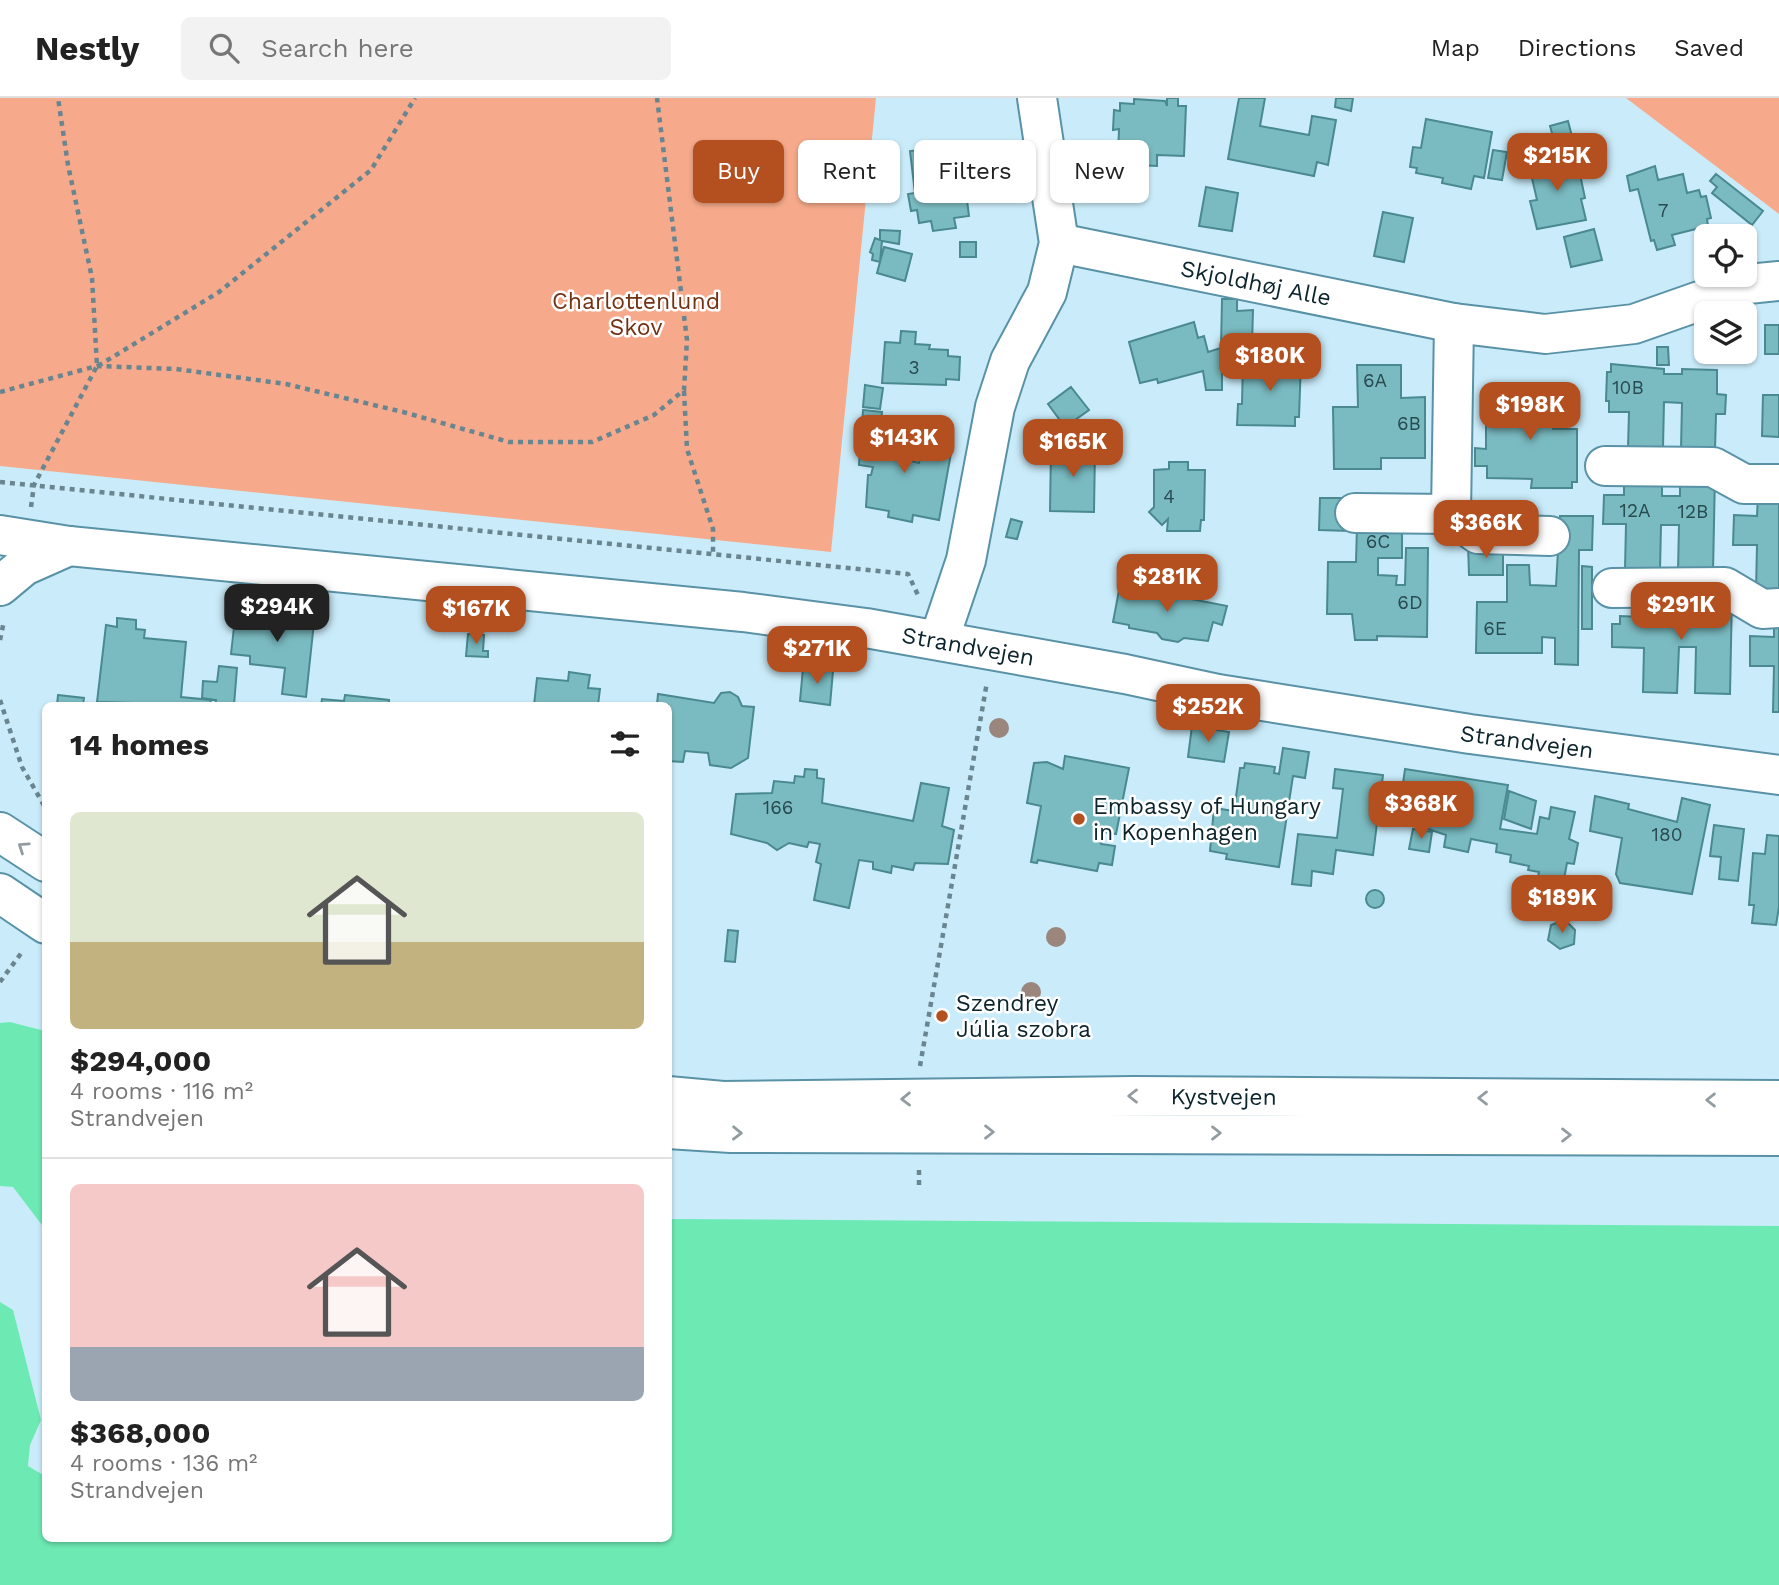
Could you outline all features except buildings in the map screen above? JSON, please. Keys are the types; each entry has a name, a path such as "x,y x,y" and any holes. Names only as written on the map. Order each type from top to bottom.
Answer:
{"street":[{"path":"939,640 966,560 995,407 1010,361 1047,292 1059,243 1037,98"},
{"name":"Skjoldhøj Alle","path":"1059,243 1454,323 1545,334 1634,324 1748,284 1779,281"},
{"path":"1451,514 1454,323"},
{"path":"1605,466 1713,467 1744,484 1779,484"},
{"path":"1355,513 1451,514 1478,534 1550,536"},
{"name":"Strandvejen","path":"0,535 69,546 730,611 939,640 1218,694 1470,734 1779,775"},
{"name":"Strandvejen","path":"0,586 24,566 69,546"},
{"path":"1612,588 1725,587 1762,608 1779,608"},
{"path":"0,832 42,860"},
{"path":"0,893 34,938"},
{"name":"Kystvejen","path":"672,1129 731,1133 1147,1096 1779,1100"},
{"name":"Kystvejen","path":"672,1097 919,1116 1779,1136"}],"path":[{"path":"34,485 97,366 92,278 68,165 58,98"},
{"path":"0,392 97,366 219,292 371,170 415,98"},
{"path":"657,98 687,340 684,390 687,449 713,529 713,554"},
{"path":"97,366 176,369 286,384 403,412 509,442 592,442 654,415 684,390"},
{"path":"0,482 908,574 939,640"},
{"path":"919,1185 920,1053 993,650"},
{"path":"0,700 22,767 42,802"},
{"path":"0,982 34,938"}],"green space":[{"name":"Charlottenlund Skov","path":"0,98 876,98 872,140 798,140 798,203 866,203 831,552 0,466"},
{"path":"1626,98 1779,98 1779,214"}],"shaded area":[{"path":"10,1022 42,1030 42,1542 672,1542 672,1219 1779,1226 1779,1585 0,1585 0,1023"}],"pier":[{"path":"0,1186 13,1187 42,1225 42,1474 28,1466 30,1445 41,1420 13,1310 0,1302"}],"place":[{"name":"Embassy of Hungary in Kopenhagen","path":"1079,819"},
{"name":"Szendrey Júlia szobra","path":"942,1016"}]}
